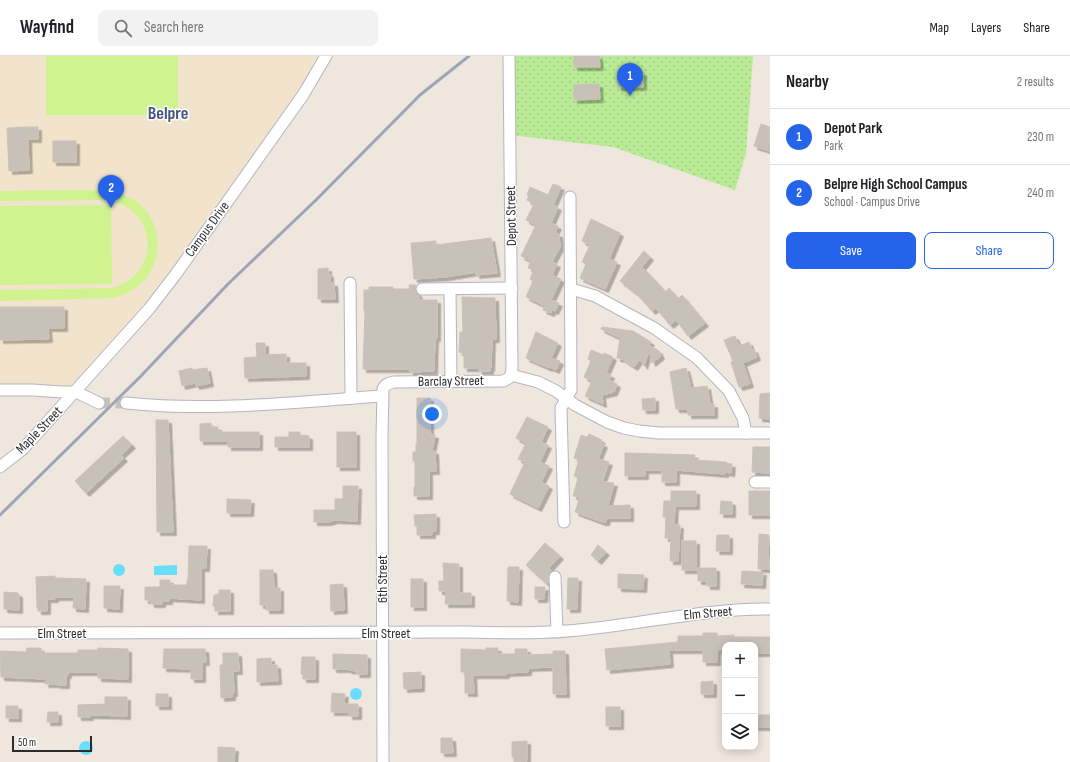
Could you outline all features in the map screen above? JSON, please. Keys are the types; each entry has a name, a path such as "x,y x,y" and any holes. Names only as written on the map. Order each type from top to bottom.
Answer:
{"street":[{"name":"Campus Drive","path":"76,392 149,309 176,274 303,95 326,56"},
{"name":"Depot Street","path":"509,56 512,288 511,375"},
{"path":"564,522 560,408 571,390 570,197"},
{"path":"350,283 351,398"},
{"path":"422,289 512,288"},
{"path":"450,289 451,382"},
{"path":"571,289 595,296 654,328 697,358 729,391 743,418 746,433"},
{"path":"511,375 538,382 556,391 576,405 607,422 624,428 659,433 770,433"},
{"name":"Barclay Street","path":"382,396 384,386 394,382 504,381 511,375"},
{"path":"0,390 76,392 99,403"},
{"name":"Maple Street","path":"0,467 23,448 76,392"},
{"path":"126,403 161,406 251,405 382,396"},
{"name":"6th Street","path":"382,396 383,762"},
{"path":"755,482 770,482"},
{"path":"555,577 556,632"},
{"name":"Elm Street","path":"0,633 463,632 531,634 633,623 702,612 770,609"}],"shaded area":[{"path":"0,56 326,56 192,251 76,392 0,390"}],"green space":[{"path":"46,56 178,56 178,115 46,115"},
{"path":"509,56 753,56 746,153 735,190 613,147 510,135"},
{"path":"103,190 125,195 142,206 153,222 158,240 156,258 148,275 134,289 113,298 0,301 0,290 111,288 128,281 140,269 146,255 148,241 144,226 135,214 121,204 103,200 0,201 0,191"},
{"path":"111,205 112,284 0,285 0,206"}],"water":[{"path":"117,564 121,564 125,570 121,576 117,576 113,572 113,568"},
{"path":"177,565 177,575 154,575 154,566"},
{"path":"354,688 358,688 362,694 358,700 354,700 350,696 350,692"},
{"path":"86,741 91,743 93,748 91,753 86,755 81,753 79,748 81,743"}],"building":[{"path":"574,56 599,56 600,67 574,67"},
{"path":"643,72 643,87 618,87 618,73"},
{"path":"599,84 600,99 574,100 574,85"},
{"path":"761,124 770,127 770,151 754,146"},
{"path":"38,127 38,139 28,139 29,170 9,171 7,128"},
{"path":"53,141 76,141 76,162 53,162"},
{"path":"553,184 561,187 553,205 558,207 551,223 558,226 555,233 559,234 560,247 552,262 557,264 552,275 561,279 551,300 559,303 555,311 552,310 551,313 543,310 545,306 526,297 533,281 530,279 534,270 528,268 531,261 521,256 536,225 526,220 534,204 527,200 530,187 548,195"},
{"path":"591,219 620,233 609,259 617,262 605,289 580,278 586,264 582,262 590,245 582,241"},
{"path":"491,238 497,273 476,275 476,272 446,277 414,279 411,243 436,241 436,245"},
{"path":"644,251 650,257 642,267 666,292 669,288 678,299 682,295 705,323 688,336 676,320 670,325 656,308 652,311 638,295 620,281"},
{"path":"328,268 330,283 334,283 335,299 318,299 318,269"},
{"path":"409,285 416,285 415,289 419,295 419,300 437,300 437,338 435,338 434,371 410,372 410,369 363,369 365,311 364,290 369,290 369,287 410,289"},
{"path":"462,297 495,298 496,339 492,339 490,371 479,371 479,368 464,368 464,353 459,352 460,332 463,332"},
{"path":"0,307 64,307 64,328 48,328 49,339 0,340"},
{"path":"602,327 633,331 651,342 649,345 659,351 661,356 652,363 649,350 644,366 640,359 634,367 622,359 617,358 620,338 601,329"},
{"path":"536,332 558,343 551,358 560,361 556,370 526,358"},
{"path":"735,336 739,346 749,342 757,357 743,363 750,384 739,387 731,362 733,361 724,340"},
{"path":"256,343 265,343 265,355 286,354 286,363 306,363 306,376 245,378 244,358 257,357"},
{"path":"591,350 613,357 606,373 611,375 609,380 617,384 614,392 602,395 603,404 585,396 592,381 584,377 591,361 588,359"},
{"path":"192,368 192,370 207,368 210,383 196,386 195,383 182,386 179,371"},
{"path":"686,368 691,388 707,386 710,404 714,404 714,415 688,415 688,409 676,409 670,372"},
{"path":"770,393 770,419 759,418 760,394"},
{"path":"417,398 430,398 430,434 435,435 432,451 435,451 436,471 429,471 429,496 414,496 415,461 413,461 413,452 416,452 417,444"},
{"path":"655,398 655,410 643,410 642,399"},
{"path":"527,417 548,427 541,442 548,445 540,462 549,466 541,482 549,486 538,508 510,494 525,462 518,459 526,443 516,438"},
{"path":"156,420 168,420 173,532 157,532"},
{"path":"211,423 211,427 218,427 218,432 259,432 259,447 228,447 228,441 200,441 200,424"},
{"path":"289,432 300,432 300,435 309,436 309,447 275,447 275,437 289,437"},
{"path":"337,432 356,432 356,467 337,467"},
{"path":"589,434 602,440 600,443 604,444 598,459 609,462 602,482 614,483 608,506 630,505 630,518 607,518 606,522 602,522 575,512 580,497 573,496 578,478 574,476 579,460 574,458 581,435 587,437"},
{"path":"123,436 132,445 121,455 124,458 86,493 75,481"},
{"path":"753,447 770,447 770,473 752,472"},
{"path":"625,453 695,455 694,460 726,462 732,464 731,473 725,472 725,474 676,470 676,482 662,482 662,470 645,470 645,476 625,476"},
{"path":"343,486 358,486 357,521 335,520 328,522 314,522 314,510 335,510 335,499 343,499"},
{"path":"671,491 696,491 696,506 675,506 674,525 680,525 678,561 670,561 671,538 665,538 666,517 663,517 664,501 671,501"},
{"path":"749,491 770,491 770,515 749,515"},
{"path":"227,499 251,500 250,513 227,513"},
{"path":"721,501 732,502 732,514 720,514"},
{"path":"436,514 436,531 432,531 432,535 417,535 417,526 415,526 414,515"},
{"path":"759,534 769,535 768,558 770,558 770,569 758,569"},
{"path":"717,535 729,535 729,551 716,551"},
{"path":"682,541 696,541 696,570 682,570"},
{"path":"545,543 560,556 549,568 552,571 549,574 547,584 526,565"},
{"path":"598,545 606,552 598,561 591,555"},
{"path":"189,546 207,546 206,568 201,568 201,600 169,598 169,601 162,601 162,604 151,604 150,600 145,600 145,587 160,587 160,580 170,580 170,585 187,585"},
{"path":"443,563 459,564 459,593 471,593 471,604 445,604 446,591 439,591 439,581 444,581"},
{"path":"508,567 519,567 518,602 507,601"},
{"path":"698,568 716,568 716,586 707,586 707,581 698,581"},
{"path":"260,570 273,570 274,588 280,588 280,610 266,610 266,605 260,605"},
{"path":"742,571 763,572 762,585 741,584"},
{"path":"618,574 644,575 643,589 618,588"},
{"path":"55,576 55,578 86,579 85,609 73,608 74,597 55,597 55,599 47,599 47,611 38,611 36,577"},
{"path":"568,578 578,578 577,609 567,609"},
{"path":"411,579 423,579 423,607 411,607"},
{"path":"343,584 344,610 331,611 330,585"},
{"path":"104,586 120,586 119,609 104,608"},
{"path":"535,587 545,587 544,599 535,599"},
{"path":"219,590 230,590 230,611 215,611 215,606 213,606 214,595 219,594"},
{"path":"4,592 19,594 19,610 4,609"},
{"path":"703,633 717,633 717,636 734,635 734,637 770,637 770,653 758,653 758,642 722,642 722,649 717,650 717,662 703,662 703,650 669,650 670,664 607,670 605,649 678,642 678,636 703,636"},
{"path":"27,648 41,648 41,653 78,653 78,650 98,650 98,648 128,649 128,679 98,678 98,672 68,672 68,675 66,675 66,685 57,685 45,684 46,679 1,677 0,651 26,652"},
{"path":"486,648 498,648 497,654 515,654 515,649 527,649 527,655 553,654 553,651 565,651 566,694 553,694 553,667 528,668 528,672 506,673 506,675 473,675 474,693 465,693 465,672 461,672 461,649 486,650"},
{"path":"164,649 205,649 206,662 202,662 202,679 191,679 191,669 163,668"},
{"path":"223,653 238,653 239,671 233,671 234,693 232,693 232,697 221,698 220,665 223,665"},
{"path":"333,654 367,655 367,674 356,674 357,671 348,669 333,669"},
{"path":"302,657 315,657 315,679 303,679 303,674 301,674"},
{"path":"271,658 271,665 277,665 278,681 257,682 257,659"},
{"path":"421,672 421,688 404,689 403,673"},
{"path":"713,681 713,694 701,694 701,682"},
{"path":"332,693 345,694 344,704 358,704 358,716 349,716 349,712 331,712"},
{"path":"156,694 168,694 168,706 156,706"},
{"path":"105,697 127,697 127,716 90,715 90,717 78,717 78,705 105,704"},
{"path":"6,706 18,706 18,718 6,718"},
{"path":"606,707 620,707 620,726 606,726"},
{"path":"48,712 58,712 58,722 47,722"},
{"path":"758,715 770,715 770,727 758,727"},
{"path":"441,738 452,738 453,753 441,753"},
{"path":"527,741 527,761 514,762 514,757 512,757 512,742"},
{"path":"218,747 235,748 234,762 218,762"}],"tunnel":[{"path":"99,403 126,403"}],"railway":[{"path":"0,515 140,377 228,284 316,200 420,95 469,56"}],"place":[{"name":"Depot Park","path":"630,96"},
{"name":"Belpre High School Campus","path":"111,208"}],"district":[{"name":"Belpre","path":"168,113"}]}
